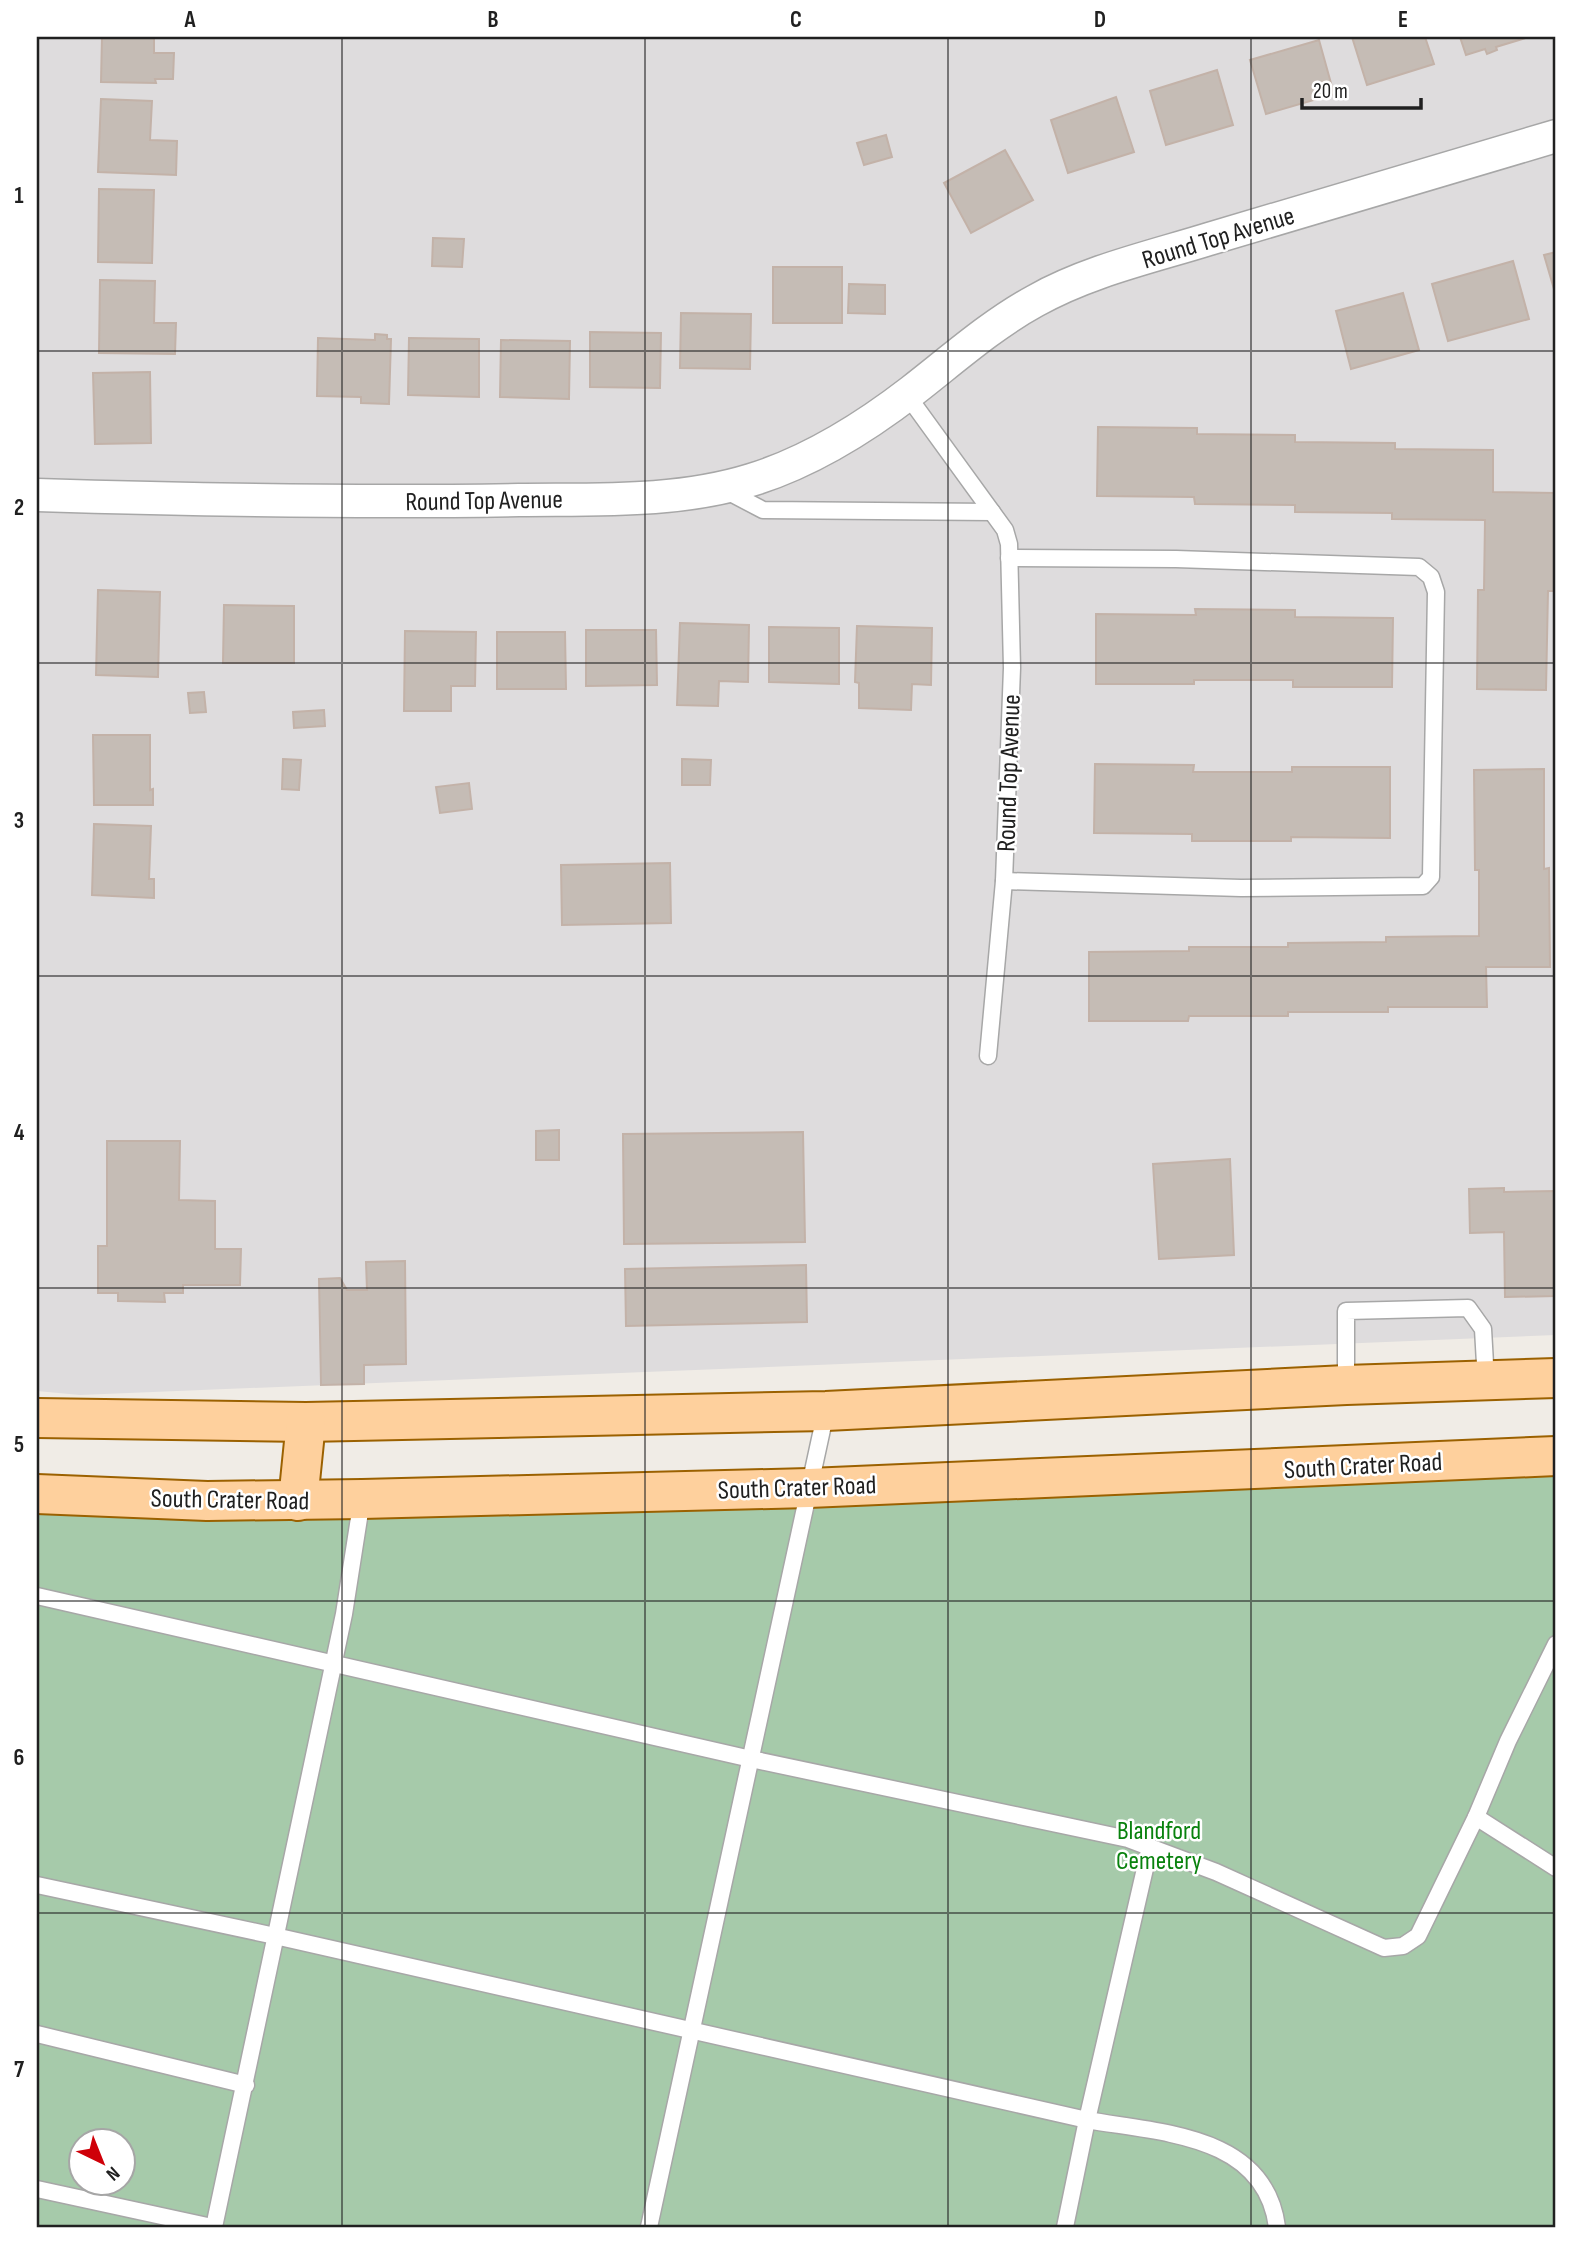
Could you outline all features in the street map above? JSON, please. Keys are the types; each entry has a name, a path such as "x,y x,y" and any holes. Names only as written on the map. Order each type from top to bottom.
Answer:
{"main road":[{"path":"37,1419 306,1422 826,1411 1346,1385 1556,1378"},
{"path":"298,1500 306,1422"},
{"name":"South Crater Road","path":"37,1494 207,1501 809,1488 1556,1456"}],"street":[{"name":"Round Top Avenue","path":"37,495 412,502 682,495 748,481 797,463 863,426 995,326 1035,300 1077,280 1556,136"}],"lane":[{"name":"Round Top Avenue","path":"907,395 1005,530 1009,544 1012,668 1004,881 988,1056"},
{"path":"719,487 764,510 992,512"},
{"path":"1004,881 1241,888 1423,886 1432,877 1436,592 1431,577 1419,568 1176,559 1009,558"},
{"path":"1346,1385 1346,1311 1468,1308 1483,1329 1486,1381"},
{"path":"649,2227 826,1411"},
{"path":"37,2189 213,2227 246,2085 344,1614 362,1499"},
{"path":"37,1596 751,1759 1128,1839 1216,1872 1384,1948 1403,1947 1418,1936 1556,1644"},
{"path":"1476,1817 1556,1868"},
{"path":"1065,2227 1150,1847"},
{"path":"37,1885 275,1936 1087,2120 1194,2139 1224,2150 1247,2166 1266,2192 1276,2216 1277,2227"},
{"path":"37,2035 246,2085"}],"shaded area":[{"path":"37,37 1556,37 1556,1335 80,1395 37,1391"}],"green space":[{"name":"Blandford Cemetery","path":"1556,1452 1556,2227 37,2227 37,1490"}],"building":[{"path":"102,37 154,37 154,53 174,53 173,79 155,79 156,83 101,82"},
{"path":"1352,37 1425,37 1434,64 1367,85"},
{"path":"1460,37 1529,37 1496,47 1497,50 1487,54 1485,49 1466,55"},
{"path":"1319,40 1334,94 1266,114 1250,60"},
{"path":"1217,70 1233,125 1166,145 1150,91"},
{"path":"1116,97 1134,152 1068,173 1051,120"},
{"path":"101,99 152,101 150,140 177,141 176,175 98,172"},
{"path":"886,135 892,157 864,165 857,143"},
{"path":"1005,150 1033,200 971,233 944,183"},
{"path":"99,189 154,190 152,263 98,262"},
{"path":"433,238 464,239 462,267 432,266"},
{"path":"1556,252 1556,296 1544,255"},
{"path":"1513,261 1529,319 1448,341 1432,284"},
{"path":"773,267 842,267 842,323 773,323"},
{"path":"100,280 155,281 154,323 176,323 175,354 99,353"},
{"path":"849,284 885,285 885,314 848,313"},
{"path":"1403,293 1419,350 1351,369 1336,311"},
{"path":"681,313 751,314 750,369 680,368"},
{"path":"590,332 661,333 660,388 590,387"},
{"path":"375,334 387,335 387,339 391,339 389,404 361,403 361,397 317,396 318,338 375,340"},
{"path":"409,338 479,339 479,397 408,395"},
{"path":"501,340 570,341 569,399 500,397"},
{"path":"150,372 151,443 95,444 93,373"},
{"path":"1098,427 1197,428 1197,434 1295,435 1295,442 1395,443 1395,449 1493,450 1493,492 1555,493 1554,591 1548,591 1546,690 1477,689 1478,590 1484,590 1485,520 1392,519 1392,513 1295,512 1295,505 1195,504 1194,497 1097,496"},
{"path":"98,590 160,592 158,677 96,675"},
{"path":"224,605 294,606 294,663 223,663"},
{"path":"1195,609 1295,610 1295,617 1393,618 1392,687 1293,687 1293,680 1096,684 1096,614 1196,615"},
{"path":"680,623 749,625 748,682 719,681 718,706 677,705"},
{"path":"857,626 932,628 931,685 912,684 911,710 859,708 859,683 855,682"},
{"path":"769,627 839,628 839,684 769,682"},
{"path":"586,630 656,630 657,685 586,686"},
{"path":"405,631 476,632 475,686 451,686 451,711 404,711"},
{"path":"497,632 565,632 566,689 497,689"},
{"path":"204,692 206,712 190,713 188,693"},
{"path":"324,710 325,726 294,728 293,712"},
{"path":"93,735 150,735 150,790 153,789 153,805 94,805"},
{"path":"283,759 301,760 299,790 282,789"},
{"path":"682,759 711,760 710,785 682,785"},
{"path":"1095,764 1194,765 1193,772 1292,772 1292,767 1390,767 1390,838 1291,837 1291,841 1192,841 1192,834 1094,833"},
{"path":"1544,769 1544,869 1549,868 1550,967 1486,967 1487,1007 1388,1007 1388,1012 1288,1012 1288,1016 1189,1016 1188,1021 1089,1021 1089,952 1189,951 1189,947 1288,947 1288,943 1386,942 1386,937 1479,936 1474,770"},
{"path":"469,783 472,809 440,813 436,787"},
{"path":"94,824 151,826 149,879 154,879 154,898 92,895"},
{"path":"670,863 671,923 562,925 561,865"},
{"path":"559,1130 559,1160 536,1160 536,1131"},
{"path":"803,1132 805,1242 624,1244 623,1134"},
{"path":"107,1141 180,1141 179,1200 215,1201 215,1249 241,1249 240,1285 183,1285 183,1293 164,1293 165,1302 118,1301 118,1293 98,1293 98,1246 107,1246"},
{"path":"1230,1159 1234,1255 1159,1259 1153,1164"},
{"path":"1504,1188 1504,1192 1556,1191 1556,1296 1505,1297 1504,1232 1470,1233 1469,1189"},
{"path":"405,1261 406,1364 364,1365 364,1384 321,1385 319,1279 340,1278 347,1290 367,1290 366,1262"},
{"path":"806,1265 807,1322 626,1326 625,1269"}]}
